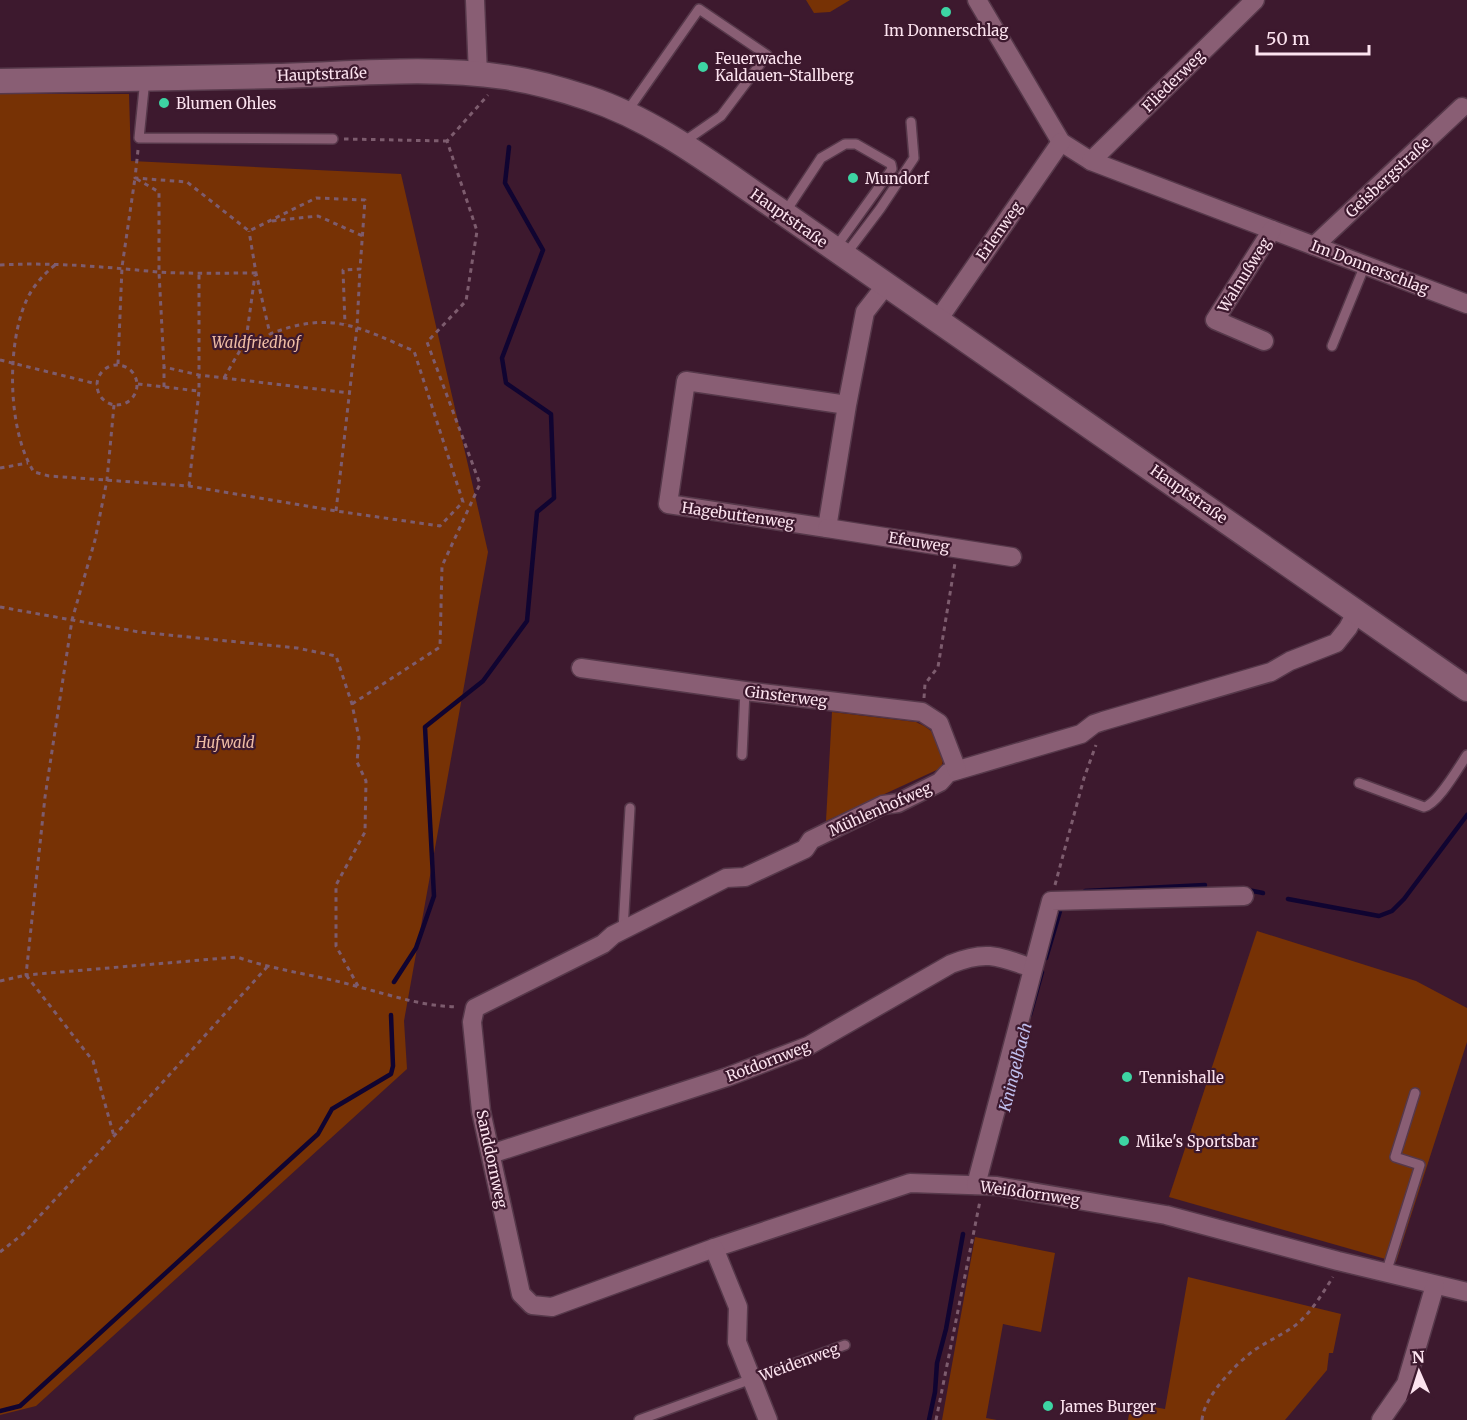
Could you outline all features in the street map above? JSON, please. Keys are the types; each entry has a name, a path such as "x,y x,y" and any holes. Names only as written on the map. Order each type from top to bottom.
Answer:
{"street":[{"path":"475,0 478,75"},
{"name":"Im Donnerschlag","path":"977,0 1061,142 1091,161 1467,304"},
{"name":"Fliederweg","path":"1091,161 1254,0"},
{"name":"Hauptstraße","path":"0,81 395,72 478,75 504,77 589,98 626,113 681,144 784,214 1467,689"},
{"name":"Geisbergstraße","path":"1314,246 1462,107"},
{"name":"Erlenweg","path":"938,320 1061,142"},
{"name":"Walnußweg","path":"1264,341 1209,318 1272,230"},
{"path":"827,528 865,312 886,285"},
{"name":"Hagebuttenweg","path":"827,528 668,504 686,381 847,405"},
{"name":"Efeuweg","path":"827,528 1012,557"},
{"name":"Mühlenhofweg","path":"475,1008 603,944 623,930 726,878 745,877 805,849 811,840 884,805 898,803 940,782 948,773 1081,734 1094,724 1103,721 1271,672 1290,661 1336,643 1357,611"},
{"name":"Ginsterweg","path":"581,668 745,691 922,712"},
{"path":"922,712 939,723 957,770"},
{"path":"980,1185 1032,968 1051,901 1244,896"},
{"name":"Rotdornweg","path":"491,1154 727,1077 808,1047 951,964 969,957 985,955 1002,957 1032,968"},
{"name":"Sanddornweg","path":"475,1008 472,1022 481,1111 521,1294 532,1305"},
{"name":"Weißdornweg","path":"532,1305 552,1307 714,1248 910,1183 997,1186 1166,1215 1338,1261 1467,1292"},
{"name":"Weidenweg","path":"714,1248 738,1307 737,1342 768,1420"},
{"path":"1381,1420 1406,1384 1435,1285"}],"lane":[{"path":"626,113 699,9 767,54 721,116 681,144"},
{"path":"145,79 139,138 333,139"},
{"path":"840,253 880,209 914,158 911,122"},
{"path":"784,214 821,158 845,144 856,144 891,164 892,169 840,253"},
{"path":"1332,346 1365,265"},
{"path":"742,755 745,691"},
{"path":"1359,783 1424,807 1428,806 1467,755"},
{"path":"623,930 630,808"},
{"path":"1386,1273 1420,1166 1395,1157 1415,1093"},
{"name":"Weidenweg","path":"639,1420 845,1345"}],"path":[{"path":"333,139 447,141 504,77"},
{"path":"118,364 122,267 139,138"},
{"path":"352,704 440,647 442,566 480,484 427,342 466,301 477,231 447,141"},
{"path":"55,265 44,274 28,298 18,326 13,363 14,410 20,442 34,472 189,486 440,526 463,502 414,351 345,324 310,322 290,326 270,334 249,231 187,182 135,178"},
{"path":"135,178 159,192 159,272 164,387"},
{"path":"249,231 316,198 365,200 357,327 336,511"},
{"path":"267,222 318,216 363,236"},
{"path":"0,265 122,267 159,272 256,273"},
{"path":"345,324 343,270 360,269"},
{"path":"189,486 199,391 199,272"},
{"path":"224,378 246,340 256,273"},
{"path":"0,360 97,384"},
{"path":"118,364 131,370 138,384 136,394 123,405 114,405 101,398 97,384 99,375 104,370 118,364"},
{"path":"164,367 199,375 350,393"},
{"path":"138,384 199,391"},
{"path":"114,405 107,480 95,540 72,620 45,797 26,975 93,1061 114,1136"},
{"path":"0,468 28,463"},
{"path":"922,712 925,684 938,667 957,549"},
{"path":"0,607 139,632 297,648 336,656 352,704 358,738 357,762 366,781 365,832 336,885 336,946 358,986"},
{"path":"1051,901 1084,778 1103,721"},
{"path":"0,981 26,975 237,957 267,967 358,986 396,999 443,1007 475,1008"},
{"path":"0,1252 23,1234 267,967"},
{"path":"936,1420 980,1185"},
{"path":"1202,1420 1202,1413 1214,1392 1228,1375 1253,1352 1294,1326 1313,1306 1335,1274 1338,1261"}],"green space":[{"path":"806,0 850,0 830,12 814,13"},
{"name":"Hufwald","path":"0,94 129,94 131,161 401,174 488,552 404,1021 407,1069 36,1406 0,1415"},
{"path":"832,712 916,722 935,734 939,740 943,752 941,768 826,821"},
{"path":"1257,931 1416,981 1467,1008 1467,1042 1396,1262 1169,1197"},
{"path":"975,1237 1055,1253 1041,1332 1003,1324 986,1418 997,1420 942,1420"},
{"path":"1188,1277 1341,1314 1333,1353 1329,1353 1327,1370 1285,1420 1128,1420 1131,1403 1165,1409"}],"waterway":[{"path":"394,982 416,948 434,896 425,727 483,681 527,621 537,512 554,498 551,414 506,383 502,358 543,250 505,183 509,147"},
{"name":"Kningelbach","path":"1288,899 1379,916 1392,911 1404,899 1467,815"},
{"name":"Kningelbach","path":"1085,891 1205,885"},
{"name":"Kningelbach","path":"1248,890 1263,893"},
{"name":"Kningelbach","path":"1046,958 1060,911"},
{"name":"Kningelbach","path":"1030,1015 1042,972"},
{"path":"0,1411 20,1406 318,1134 332,1109 391,1074 393,1066 391,1015"},
{"name":"Kningelbach","path":"929,1420 935,1392 937,1363 946,1329 963,1234"}],"place":[{"name":"Im Donnerschlag","path":"946,12"},
{"name":"Feuerwache Kaldauen-Stallberg","path":"703,67"},
{"name":"Blumen Ohles","path":"164,103"},
{"name":"Mundorf","path":"853,178"},
{"name":"Tennishalle","path":"1127,1077"},
{"name":"Mike's Sportsbar","path":"1124,1141"},
{"name":"James Burger","path":"1048,1406"}],"park label":[{"name":"Waldfriedhof","path":"256,342"}]}
